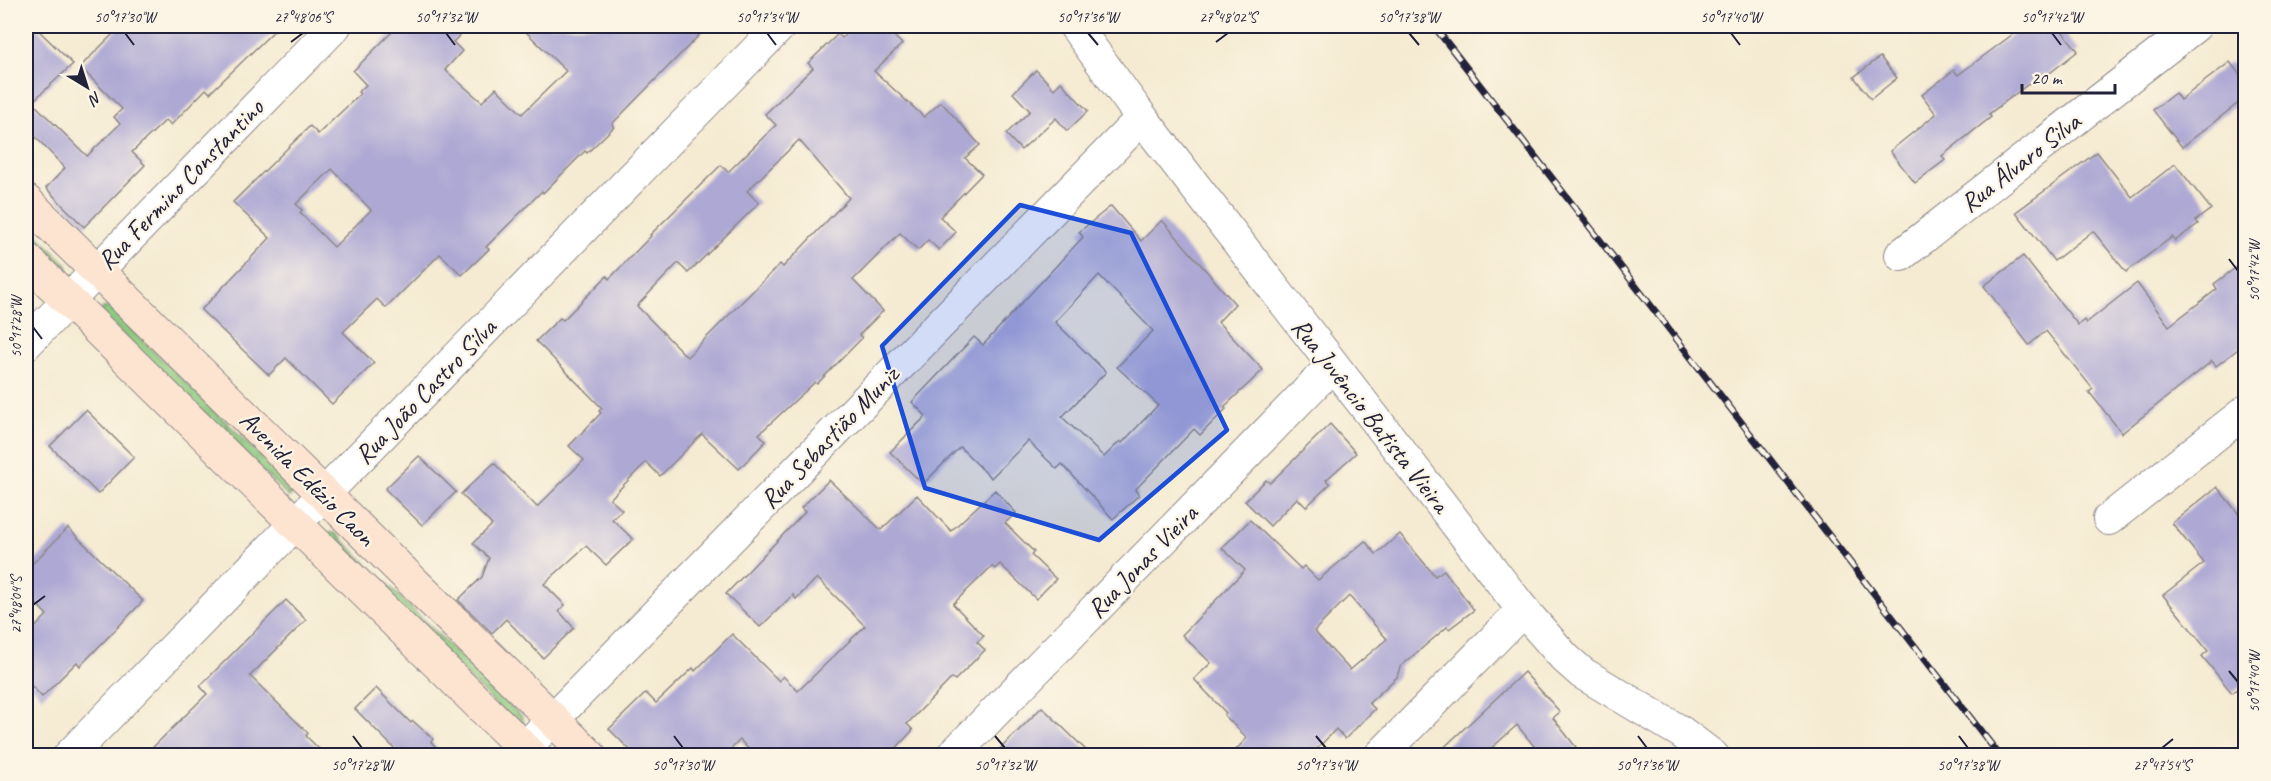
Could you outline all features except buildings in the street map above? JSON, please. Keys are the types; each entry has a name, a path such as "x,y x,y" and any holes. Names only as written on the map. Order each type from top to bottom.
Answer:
{"main road":[{"name":"Avenida Edézio Caon","path":"26,201 590,756"},
{"name":"Avenida Edézio Caon","path":"26,259 295,523 524,753"}],"street":[{"name":"Rua Fermino Constantino","path":"26,344 335,26"},
{"name":"Rua João Castro Silva","path":"69,756 780,26"},
{"name":"Rua Juvêncio Batista Vieira","path":"1075,26 1142,118 1332,366 1523,610 1564,658 1582,673 1681,732 1713,756"},
{"name":"Rua Álvaro Silva","path":"1901,255 2195,26"},
{"name":"Rua Sebastião Muniz","path":"524,753 553,719 1142,118"},
{"name":"Rua Jonas Vieira","path":"952,756 1332,366"},
{"path":"2109,519 2246,411"},
{"path":"1380,756 1523,610"}],"highlighted area":[{"path":"1020,205 1131,233 1227,430 1099,540 925,488 882,346"}],"green space":[{"path":"26,224 67,265 64,274 58,275 26,243"},
{"path":"109,307 292,487 293,493 289,497 100,312 103,308"},
{"path":"330,533 335,533 522,717 519,727 326,538"}],"railway":[{"path":"1434,26 2000,756"}]}
